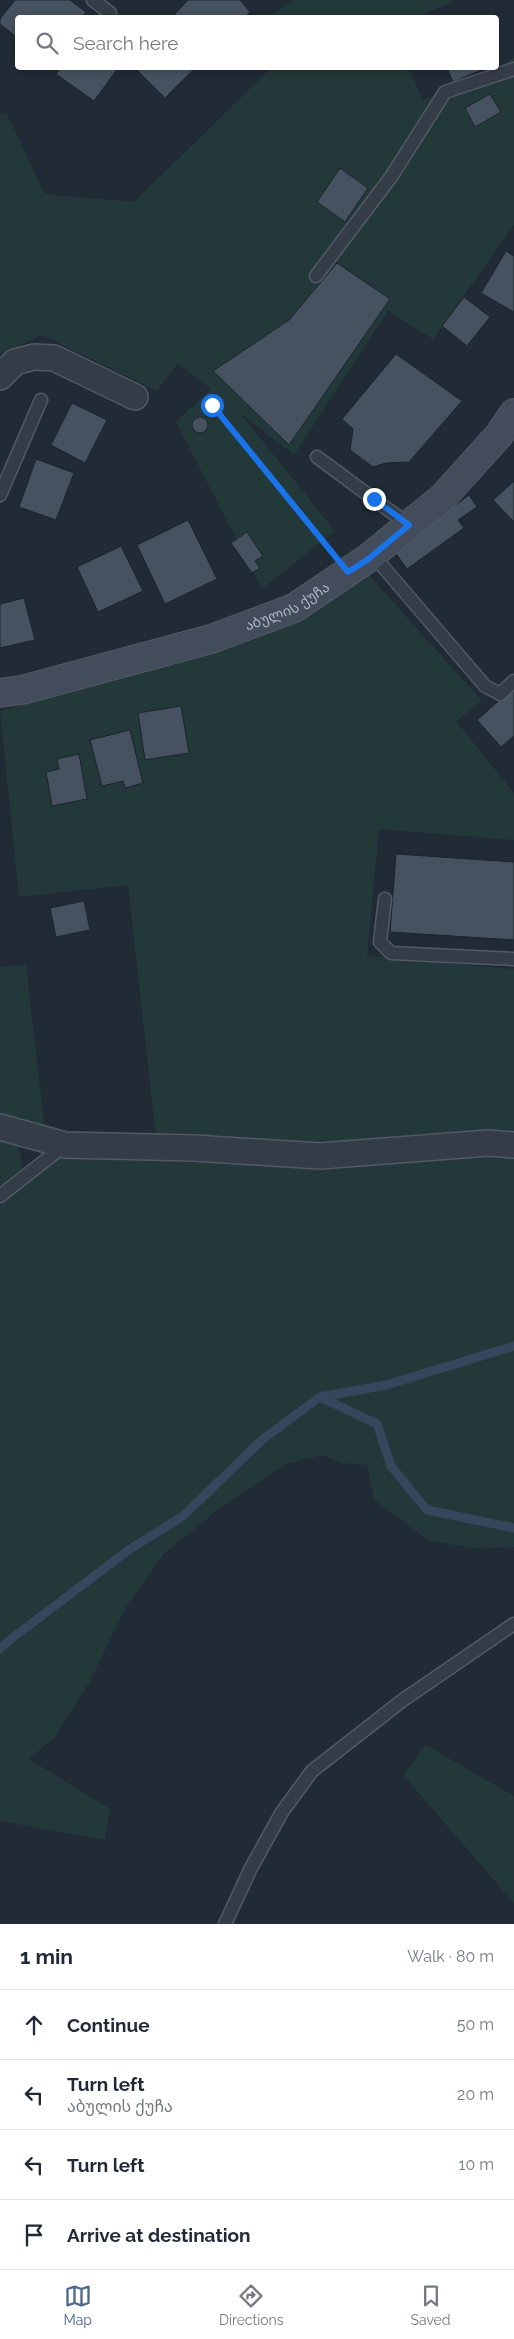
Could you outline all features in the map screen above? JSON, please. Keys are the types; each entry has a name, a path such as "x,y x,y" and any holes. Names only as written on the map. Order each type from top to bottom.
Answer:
{"street":[{"path":"0,377 16,362 34,357 54,358 135,397"},
{"name":"აბულის ქუჩა","path":"0,693 22,690 211,639 294,608 373,554 443,497 499,435 514,413"},
{"path":"0,1127 65,1145 194,1148 320,1156 488,1143 514,1145"}],"lane":[{"path":"93,0 110,13"},
{"path":"316,276 391,177 445,92 514,69"},
{"path":"0,495 41,400"},
{"path":"317,457 409,525"},
{"path":"373,554 485,686 500,694 514,680"},
{"path":"385,899 380,942 391,953 514,959"},
{"path":"0,1196 65,1145"},
{"path":"225,1924 251,1868 282,1812 312,1772 403,1700 514,1624"}],"path":[{"path":"212,405 348,572"}],"green space":[{"path":"293,0 454,0 454,2 420,15 272,15"},
{"path":"514,58 514,225 433,339 388,311 294,455 241,414 335,531 262,589 176,422 211,389 178,363 157,391 42,335 0,355 0,115 6,112 45,194 134,202 269,70 410,70 423,100 491,70 499,70 499,66"},
{"path":"369,575 482,701 456,721 514,793 514,840 379,829 367,956 514,969 514,1135 313,1149 157,1145 128,885 19,897 0,711 168,666 291,624"},
{"path":"26,965 45,1131 0,1120 0,967"},
{"path":"0,1139 18,1146 23,1166 17,1177 0,1191"},
{"path":"69,1150 514,1150 514,1547 479,1549 430,1541 374,1500 367,1465 341,1463 323,1455 286,1464 219,1509 165,1553 127,1605 90,1681 55,1737 29,1759 110,1809 105,1840 0,1821 0,1206"},
{"path":"426,1745 514,1796 514,1903 403,1775"}],"building":[{"path":"15,0 70,0 86,12 84,15 15,15 15,36 0,24 0,19"},
{"path":"188,0 240,0 250,12 247,15 174,15"},
{"path":"59,70 117,70 94,101 56,74"},
{"path":"137,70 193,70 165,98"},
{"path":"448,70 481,70 453,82"},
{"path":"490,94 501,112 475,127 465,108"},
{"path":"340,168 368,188 345,222 317,202"},
{"path":"506,251 514,256 514,312 481,293"},
{"path":"337,263 390,299 289,445 213,371 289,320"},
{"path":"464,297 490,317 467,346 442,326"},
{"path":"396,354 462,401 409,462 386,463 373,467 350,450 353,429 342,419"},
{"path":"72,403 107,420 85,463 51,445"},
{"path":"197,417 203,417 208,422 206,431 197,433 192,428 192,422"},
{"path":"36,459 74,473 56,520 19,507"},
{"path":"514,481 514,522 493,500"},
{"path":"469,495 477,507 458,520 464,528 407,569 394,551"},
{"path":"188,520 217,579 165,604 137,545"},
{"path":"247,532 263,556 255,561 260,568 252,573 231,543"},
{"path":"121,546 143,591 98,612 77,567"},
{"path":"24,598 35,640 0,648 0,604"},
{"path":"514,687 514,736 501,747 477,720"},
{"path":"181,706 189,753 145,760 138,713"},
{"path":"130,730 143,783 125,788 123,781 102,786 90,740"},
{"path":"79,754 87,799 52,806 46,772 59,769 57,759"},
{"path":"396,854 514,862 514,940 390,932"},
{"path":"84,901 90,930 56,937 50,908"}],"waterway":[{"path":"0,1649 130,1549 183,1516 263,1439 320,1397 386,1385 514,1346"},
{"path":"320,1397 377,1424 391,1466 427,1510 514,1528"}],"route":[{"path":"212,405 348,572 367,560 409,525 374,499"}]}
